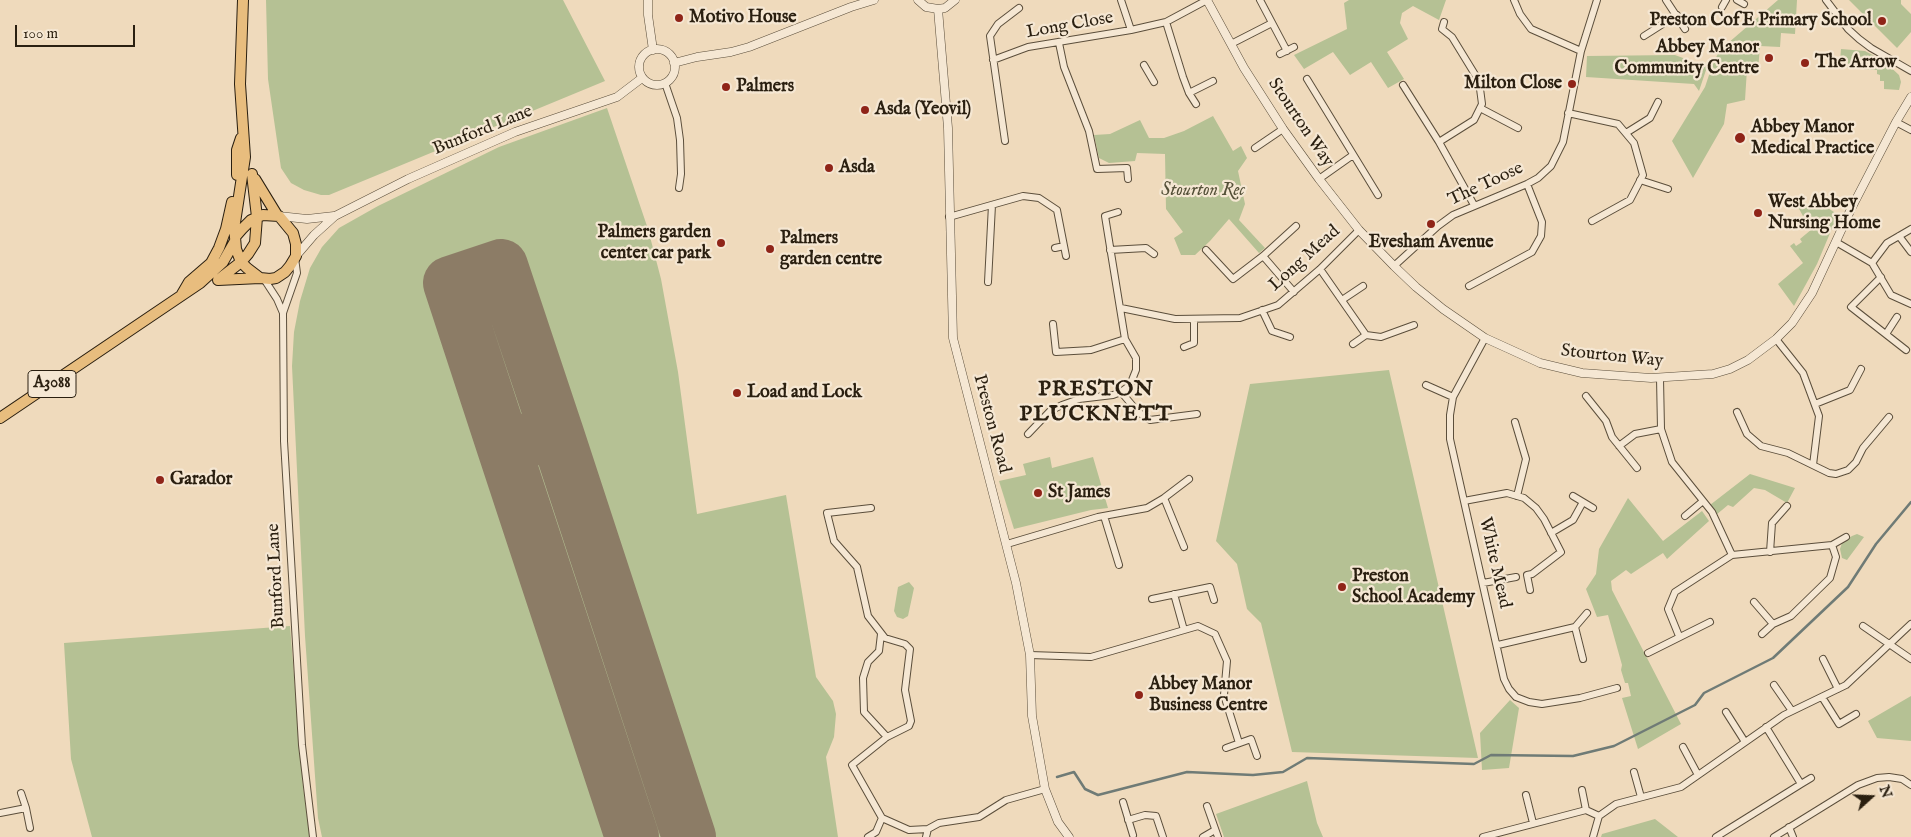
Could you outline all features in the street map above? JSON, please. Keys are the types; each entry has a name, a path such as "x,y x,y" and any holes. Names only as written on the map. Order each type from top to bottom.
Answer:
{"highway":[{"name":"A3088","path":"0,418 86,362 200,283 223,262 235,239 234,229 245,157 240,69 243,0"},
{"path":"182,295 189,282 210,263 223,239 236,182 237,150 243,132"},
{"name":"A3088","path":"245,157 252,174 278,216"},
{"name":"A3088","path":"218,280 241,262 255,243 257,217 252,174"},
{"path":"263,215 278,216 293,233 296,244 296,257 285,272 276,278 262,279 241,262 236,249 235,239 247,224 257,217 263,215"},
{"name":"A3088","path":"200,283 218,280 262,279"}],"street":[{"path":"648,0 653,50"},
{"path":"674,63 749,47 851,7 874,0"},
{"path":"918,0 926,7 938,9 951,4 955,0"},
{"path":"1121,0 1131,30"},
{"name":"Long Close","path":"993,60 1028,47 1131,30 1166,22 1207,0"},
{"name":"Stourton Way","path":"1207,0 1231,44 1283,129 1359,230 1416,287 1436,304 1485,338 1540,363 1561,369 1626,377 1660,378 1705,375 1730,369 1755,356 1776,339 1803,309 1851,209 1911,97"},
{"path":"1260,0 1287,51"},
{"path":"1514,0 1520,14 1531,29 1581,51"},
{"name":"The Toose","path":"1394,266 1453,215 1527,184 1545,172 1557,156 1563,142 1579,69 1581,51 1597,0"},
{"path":"1666,0 1685,28"},
{"path":"1722,6 1726,0"},
{"path":"1737,0 1744,4"},
{"path":"1826,0 1841,22 1859,39 1911,71"},
{"name":"Long Close","path":"1005,141 990,36 998,24 1019,8"},
{"name":"Preston Road","path":"938,9 948,128 952,338 1008,544 1030,655 1032,716 1045,789 1058,822 1069,837"},
{"path":"1644,36 1677,15"},
{"path":"1166,22 1183,77 1196,104"},
{"path":"1439,142 1474,120 1482,104 1479,81 1452,37 1442,29 1444,22"},
{"path":"1231,44 1272,23"},
{"path":"1059,43 1064,67 1090,131 1097,169 1128,168 1128,179"},
{"path":"1280,54 1294,46"},
{"path":"653,50 664,51 672,58 674,63 673,75 665,83 650,84 642,78 639,66 640,61 643,56 653,50"},
{"path":"1144,65 1154,82"},
{"path":"1314,76 1306,80 1378,195"},
{"name":"Bunford Lane","path":"313,837 302,745 284,441 283,313 297,273 296,257 314,235 335,216 445,162 515,132 617,96 642,78"},
{"path":"1190,93 1213,81"},
{"path":"665,83 677,118 680,140 680,188"},
{"path":"1403,86 1439,142 1474,205"},
{"path":"1626,133 1650,118 1658,102"},
{"path":"1480,108 1518,128"},
{"path":"1568,113 1618,124 1634,143 1643,175 1630,200 1592,222"},
{"path":"1896,122 1911,130"},
{"path":"1255,148 1283,129"},
{"path":"1319,179 1353,155"},
{"path":"1640,180 1668,189"},
{"path":"1470,286 1532,252 1541,236 1542,222 1527,184"},
{"path":"949,217 1023,196 1039,198 1057,210 1066,256"},
{"path":"988,282 992,205"},
{"path":"1028,434 1050,411 1062,405 1079,399 1113,395 1121,392 1129,386 1136,370 1136,358 1125,338 1103,215 1118,212"},
{"name":"Bunford Lane","path":"278,216 307,219 335,216"},
{"path":"1206,250 1233,279 1263,256 1296,226"},
{"path":"1872,263 1888,243 1911,229"},
{"name":"Long Mead","path":"1121,308 1176,319 1240,318 1278,305 1320,269 1359,230"},
{"path":"1899,236 1911,252"},
{"path":"1836,242 1872,263 1891,295 1911,304"},
{"path":"1055,248 1064,246"},
{"path":"1110,250 1146,248 1154,254"},
{"path":"1263,256 1294,292"},
{"path":"1320,269 1366,335"},
{"path":"1880,277 1850,307 1906,350"},
{"name":"Bunford Lane","path":"262,279 277,299 283,313"},
{"path":"1342,300 1363,286"},
{"path":"1262,310 1272,331 1290,337"},
{"path":"1886,334 1897,317"},
{"path":"1184,347 1194,343 1194,319"},
{"path":"1053,324 1056,352 1091,350 1125,338"},
{"path":"1353,344 1366,335 1381,337 1414,325"},
{"name":"White Mead","path":"1485,338 1453,397 1450,415 1450,439 1498,645 1504,679 1509,690 1516,697 1542,704 1617,688"},
{"path":"1776,339 1803,373 1819,416 1813,465"},
{"path":"1815,404 1850,390 1861,369"},
{"path":"1660,378 1661,429 1672,462 1712,512 1732,555"},
{"path":"1426,385 1453,397"},
{"path":"1121,392 1138,412 1150,420 1197,414"},
{"path":"1586,396 1606,421 1612,437 1637,468"},
{"path":"1737,412 1748,434 1761,446 1788,453 1829,473 1836,474 1848,470 1856,462 1863,448 1889,417"},
{"path":"1515,422 1526,458 1517,496"},
{"path":"1619,446 1635,434 1661,429"},
{"path":"1008,544 1104,516 1146,508 1164,498 1189,479"},
{"path":"1464,501 1506,493 1524,498 1536,508 1561,552 1532,574 1483,583"},
{"path":"1573,496 1593,508"},
{"path":"1164,498 1184,547"},
{"path":"1685,516 1703,501"},
{"path":"1551,533 1572,520 1583,502"},
{"path":"1770,552 1772,523 1787,506"},
{"path":"871,508 827,513 834,541 857,567 868,616 885,638 905,644 910,649 905,690 911,721 909,726 888,737 852,765 882,818 909,830 916,837"},
{"path":"1104,516 1119,565"},
{"path":"1679,636 1668,609 1675,592 1732,555 1832,545 1846,537"},
{"path":"1762,634 1773,624 1791,616 1830,578 1836,557 1832,545"},
{"path":"1522,576 1530,590"},
{"path":"1152,599 1210,587 1214,600"},
{"path":"1174,594 1184,630"},
{"path":"1754,602 1773,624"},
{"path":"1498,645 1575,627 1588,613"},
{"path":"1648,653 1710,622"},
{"path":"1593,837 1599,816 1616,804 1681,786 1792,711 1846,685 1911,624"},
{"path":"1030,655 1090,657 1198,626 1215,634 1226,660 1224,695 1239,744"},
{"path":"1863,626 1911,659"},
{"path":"1575,627 1583,659"},
{"path":"881,634 879,652 868,662 863,678 864,712 888,737"},
{"path":"1823,659 1838,689"},
{"path":"1774,685 1792,711"},
{"path":"1822,697 1839,724 1856,714"},
{"path":"1726,712 1745,742"},
{"path":"1766,727 1801,784"},
{"path":"1226,748 1251,740 1257,756"},
{"path":"1684,747 1698,775"},
{"path":"1634,772 1641,797"},
{"path":"1716,837 1811,778"},
{"path":"1774,837 1858,785 1877,778 1902,779 1911,785"},
{"path":"909,830 928,829 939,823 979,817 1006,800 1045,789"},
{"path":"1582,790 1586,810"},
{"path":"21,793 30,828"},
{"path":"1526,796 1533,823"},
{"path":"1123,802 1133,835"},
{"path":"1203,837 1216,834 1206,806"},
{"path":"0,812 26,808"},
{"path":"1483,837 1586,810 1599,816"},
{"path":"1128,820 1146,815 1156,816 1163,837"},
{"path":"868,837 876,832 882,818"},
{"path":"1789,827 1794,837"},
{"path":"926,837 928,829"}],"green space":[{"path":"266,0 563,0 605,81 329,195 321,195 304,190 291,183 281,168 268,79"},
{"path":"1349,0 1446,0 1439,20 1413,6 1402,13 1400,23 1408,39 1387,52 1404,79 1388,88 1371,62 1350,75 1333,52 1304,69 1294,55 1347,29 1344,3"},
{"path":"1778,0 1797,0 1795,34 1781,33 1780,47 1760,46 1758,70 1747,69 1745,100 1727,104 1724,124 1693,178 1672,141 1705,87 1713,63 1720,50"},
{"path":"1849,0 1901,0 1901,4 1911,14 1911,32 1897,48"},
{"path":"1841,49 1865,51 1884,61 1899,75 1901,82 1899,90 1884,89 1884,81 1880,81 1880,75 1877,74 1877,70 1847,68 1848,61 1846,63 1840,62"},
{"path":"1675,55 1707,67 1699,91 1694,84 1586,77 1587,56"},
{"path":"607,108 648,229 661,279 678,372 697,514 786,495 816,677 833,701 836,714 834,737 826,757 838,837 322,837 318,818 305,636 292,366 294,332 300,301 310,268 322,247 339,228 378,206 499,147"},
{"name":"Stourton Rec","path":"1213,116 1233,151 1241,146 1247,158 1238,171 1245,204 1239,220 1265,248 1259,253 1229,219 1195,255 1181,255 1174,238 1183,232 1166,209 1165,154 1137,153 1135,161 1109,163 1099,158 1094,135 1110,134 1140,120 1149,138 1164,138 1184,131"},
{"path":"1804,204 1823,205 1834,212 1836,219 1817,264 1794,306 1778,284 1803,263 1790,246 1794,243 1796,246 1802,242 1800,239 1818,224 1808,213 1803,216 1798,207"},
{"name":"Preston School Academy","path":"1389,370 1478,758 1292,752 1261,623 1247,609 1237,564 1216,541 1250,384"},
{"path":"1050,457 1052,468 1093,457 1108,508 1091,510 1014,529 999,481 1026,475 1023,464"},
{"path":"1750,474 1795,488 1787,503 1765,490 1754,488 1733,507 1728,505 1716,515 1710,505"},
{"path":"1628,498 1663,541 1702,511 1709,521 1667,559 1663,553 1631,574 1626,570 1611,581 1612,590 1681,724 1638,749 1622,698 1631,696 1628,683 1625,683 1621,670 1622,665 1608,615 1597,617 1586,589 1596,574 1599,549"},
{"path":"1857,534 1864,537 1847,560 1842,558 1840,549 1842,543"},
{"path":"909,582 914,588 908,616 903,619 897,617 894,611 898,587"},
{"path":"290,626 303,786 310,837 92,837 71,759 64,643"},
{"path":"1911,696 1911,741 1877,738 1868,721"},
{"path":"1510,700 1519,708 1509,768 1482,770 1480,733"},
{"path":"1307,781 1317,823 1323,837 1224,837 1216,814"},
{"path":"1655,819 1678,837 1601,837 1602,834"}],"waterway":[{"path":"1057,777 1074,772 1085,789 1098,795 1187,772 1253,775 1283,772 1307,758 1474,764 1491,755 1573,756 1614,746 1695,705 1704,693 1773,658 1848,587 1876,544 1911,502"}],"runway":[{"path":"501,266 556,431 504,448 450,283 501,266"},
{"path":"632,837 504,448 556,431 689,837"}],"place":[{"name":"Motivo House","path":"679,18"},
{"name":"Preston CofE Primary School","path":"1882,21"},
{"name":"Abbey Manor Community Centre","path":"1769,58"},
{"name":"The Arrow","path":"1805,63"},
{"name":"Milton Close","path":"1572,84"},
{"name":"Palmers","path":"726,87"},
{"name":"Asda (Yeovil)","path":"865,110"},
{"name":"Abbey Manor Medical Practice","path":"1740,138"},
{"name":"Asda","path":"829,168"},
{"name":"West Abbey Nursing Home","path":"1758,213"},
{"name":"Evesham Avenue","path":"1431,224"},
{"name":"Palmers garden center car park","path":"721,243"},
{"name":"Palmers garden centre","path":"770,249"},
{"name":"Load and Lock","path":"737,393"},
{"name":"Garador","path":"160,480"},
{"name":"St James","path":"1038,493"},
{"name":"Preston School Academy","path":"1342,587"},
{"name":"Abbey Manor Business Centre","path":"1139,695"}],"district":[{"name":"PRESTON PLUCKNETT","path":"1096,402"}]}
